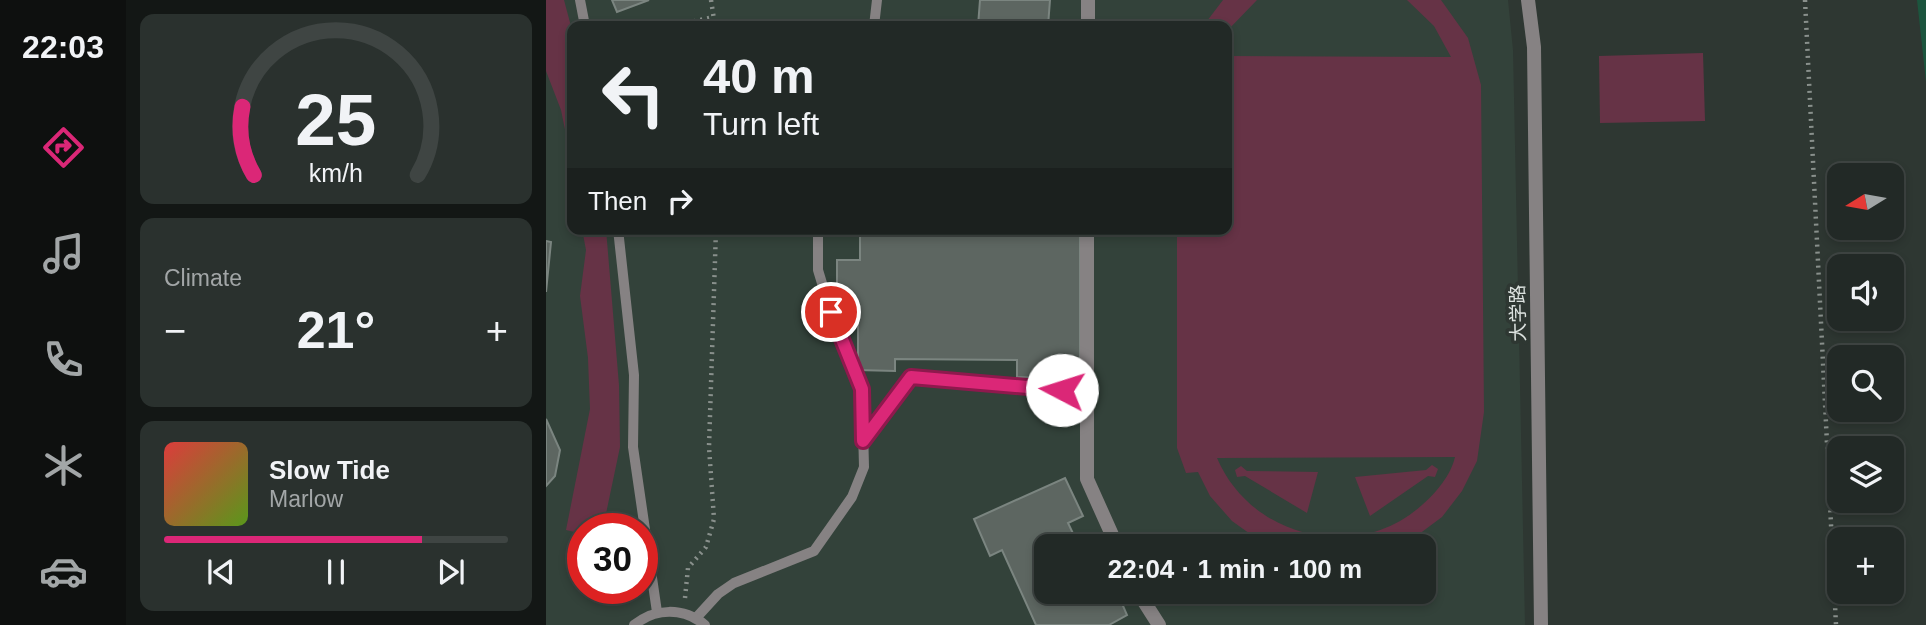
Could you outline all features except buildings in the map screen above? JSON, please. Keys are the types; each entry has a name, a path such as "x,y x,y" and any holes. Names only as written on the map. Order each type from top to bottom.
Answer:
{"street":[{"path":"1088,0 1088,21"},
{"name":"大学路","path":"1528,0 1534,47 1541,625"},
{"path":"1087,235 1087,479 1112,534"},
{"path":"863,441 911,377 1087,392"},
{"path":"1146,604 1159,625"}],"lane":[{"path":"580,0 584,21"},
{"path":"875,21 877,0"},
{"path":"619,235 635,375 633,447 657,612"},
{"path":"634,625 657,612 683,613 701,621 718,594 734,583 814,551 852,497 864,467 862,389 837,332 818,270 818,235"}],"path":[{"path":"711,0 714,21"},
{"path":"1805,0 1836,625"},
{"path":"696,21 714,17"},
{"path":"683,613 688,568 706,547 714,519 709,447 716,235"}],"shaded area":[{"path":"546,0 1508,0 1513,50 1525,625 546,625"},
{"path":"546,0 564,0 570,21 567,21 567,139 561,110 546,71"},
{"path":"1223,0 1257,0 1232,26 1232,21 1207,21"},
{"path":"1407,0 1441,0 1468,38 1481,85 1484,412 1477,461 1462,491 1442,517 1419,534 1367,534 1396,523 1422,505 1446,477 1455,457 1217,458 1233,485 1254,507 1280,524 1308,534 1250,534 1232,521 1210,496 1198,472 1186,473 1177,448 1177,235 1232,235 1232,56 1451,57 1434,26"},
{"path":"1917,0 1926,0 1926,82"},
{"path":"1703,53 1705,121 1600,123 1599,56"},
{"path":"583,235 606,235 619,385 620,447 606,513 569,513 590,409 588,358 580,296 586,250"},
{"path":"1432,465 1438,469 1435,477 1428,476 1370,516 1355,477 1426,470"},
{"path":"1241,466 1247,471 1318,472 1307,513 1245,476 1237,477 1235,470"}],"route":[{"path":"831,312 862,389 863,441 911,377 1062,390"}]}
